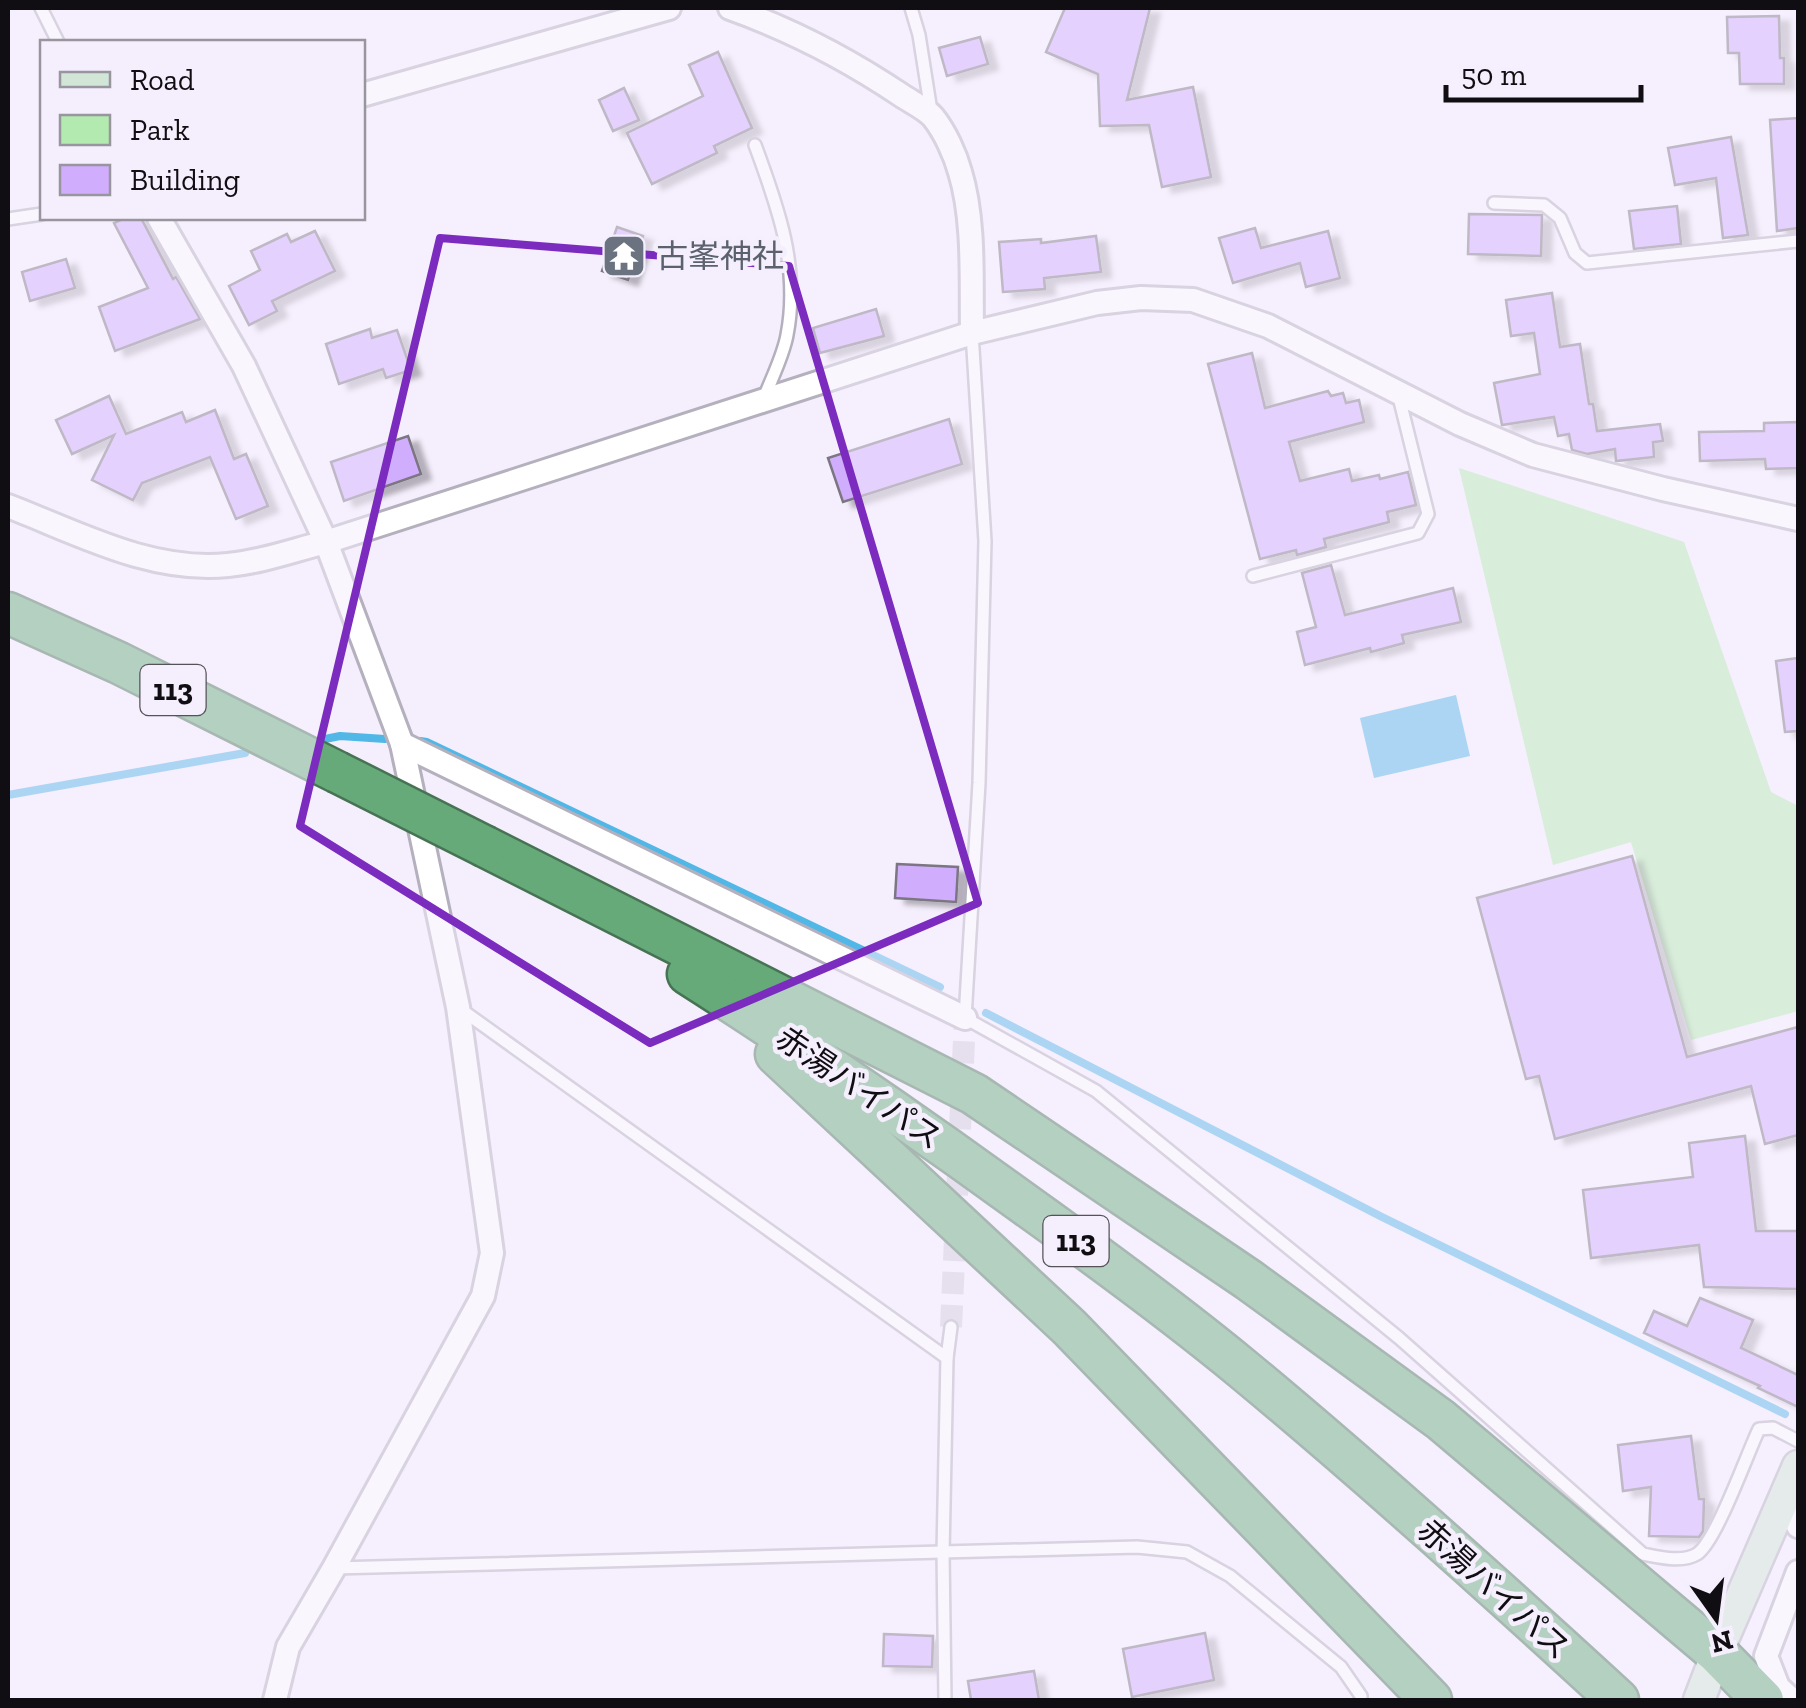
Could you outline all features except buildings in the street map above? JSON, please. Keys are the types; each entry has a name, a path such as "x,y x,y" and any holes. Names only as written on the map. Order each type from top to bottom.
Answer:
{"highway":[{"name":"赤湯バイパス","path":"8,613 119,663 486,847 866,1090 1109,1265 1243,1369 1618,1700"},
{"path":"486,847 974,1094 1249,1280 1441,1420 1717,1654 1763,1700"},
{"path":"693,978 1069,1327 1432,1700"}],"main road":[{"path":"1699,1700 1798,1466"}],"street":[{"path":"365,94 670,8"},
{"path":"730,8 820,48 932,115 950,144 968,209 972,333"},
{"path":"160,220 244,366 326,542 402,744 458,1007 492,1253 483,1296 288,1647 275,1700"},
{"path":"8,506 149,559 188,566 230,565 326,542 972,333 1097,303 1141,298 1193,300 1268,326 1460,424 1533,456 1798,519"},
{"path":"402,744 965,1018"},
{"path":"1785,1494 1798,1526"},
{"path":"1792,1700 1778,1686 1766,1656 1798,1572"}],"lane":[{"path":"42,8 57,40"},
{"path":"910,8 919,35 932,115"},
{"path":"755,145 777,204 793,288 787,337 764,400"},
{"path":"1494,203 1544,205 1560,218 1575,253 1587,263 1798,241"},
{"path":"8,219 40,214"},
{"path":"972,333 985,541 979,782 965,1018 1096,1091 1399,1338 1643,1554 1671,1559 1696,1555 1712,1537 1758,1428 1773,1428 1798,1440"},
{"path":"1253,576 1418,533 1428,514 1398,392"},
{"path":"458,1007 947,1358"},
{"path":"945,1700 943,1554 951,1328"},
{"path":"334,1568 1137,1547 1187,1552 1230,1576 1342,1667 1362,1700"}],"highlighted area":[{"path":"440,238 789,266 978,903 650,1043 300,826"}],"green space":[{"path":"1459,468 1684,542 1771,792 1798,806 1798,1011 1691,1040 1631,842 1553,865"}],"water":[{"path":"1456,695 1470,756 1374,778 1360,718"}],"waterway":[{"path":"325,739 385,739"},
{"path":"420,741 940,987"},
{"path":"8,795 245,753"},
{"path":"986,1013 1382,1217 1785,1414"}],"tunnel":[{"path":"951,1327 965,1018"}],"place":[{"name":"古峯神社","path":"624,256"}]}
